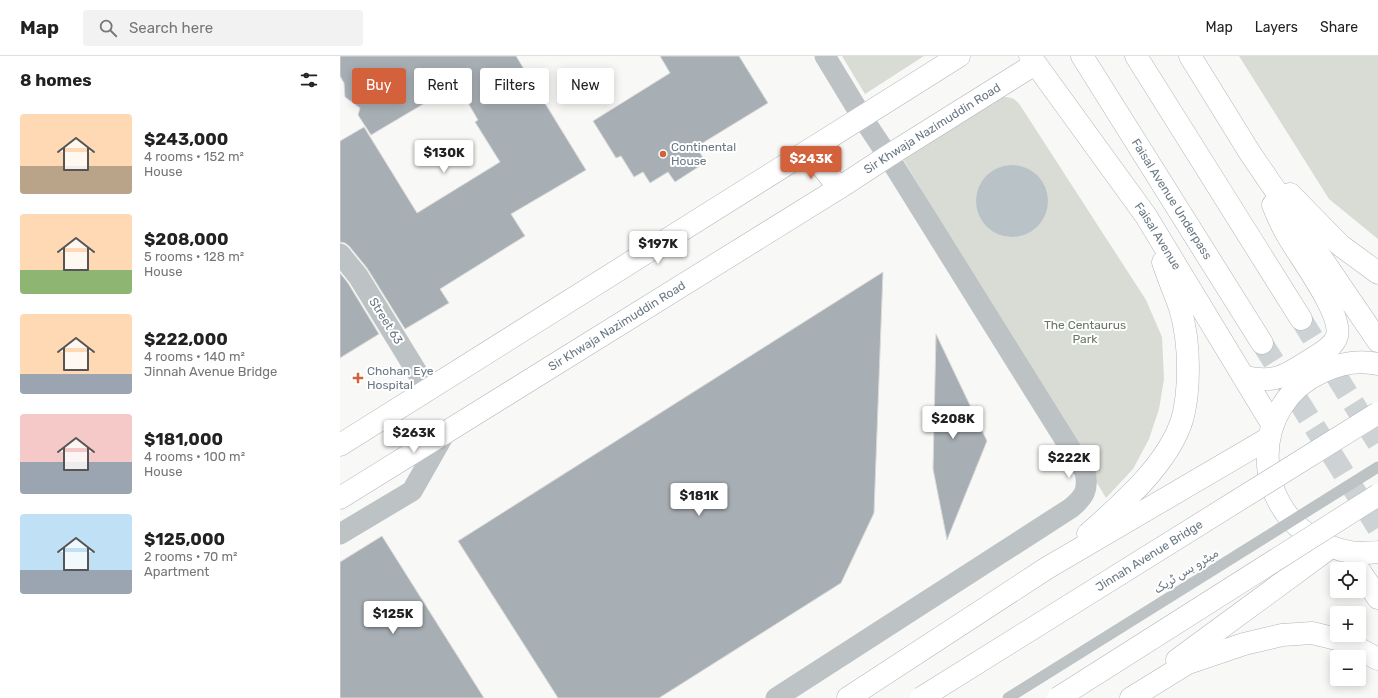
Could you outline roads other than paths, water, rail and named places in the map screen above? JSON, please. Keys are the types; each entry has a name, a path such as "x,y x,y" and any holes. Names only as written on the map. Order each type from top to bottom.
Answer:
{"main road":[{"path":"340,445 959,56"},
{"name":"Faisal Avenue Underpass","path":"1082,56 1262,343"},
{"path":"1136,56 1301,319"},
{"path":"1190,56 1250,153 1378,341"},
{"name":"Sir Khwaja Nazimuddin Road","path":"340,498 839,188 1033,60"},
{"name":"Faisal Avenue","path":"1033,60 1146,216 1244,377 1270,431"},
{"path":"809,150 839,188"},
{"path":"1250,153 1340,245 1378,273"},
{"path":"1244,377 1258,380 1274,379 1291,372 1332,345 1337,336 1337,324 1330,306 1285,232 1250,153"},
{"path":"1047,568 1105,519 1146,478 1156,467 1173,441 1182,420 1188,387 1188,345 1180,308 1146,216"},
{"path":"1378,364 1366,361 1336,365 1309,378 1287,398 1270,431 1267,465 1273,492 1287,516 1306,535 1349,559 1378,598"},
{"name":"Jinnah Avenue Bridge","path":"921,698 1378,413"},
{"path":"848,698 1047,568 1270,431"},
{"path":"1058,698 1378,495"},
{"path":"1125,698 1349,559 1378,552"},
{"path":"1131,698 1188,664 1244,644 1282,635 1312,633 1346,641 1378,659"}],"street":[{"path":"776,698 1071,508 1081,499 1086,491 1087,481 1085,472 825,56"},
{"name":"Street 63","path":"340,254 358,276 428,390"},
{"path":"340,534 412,491 445,433"}],"lane":[{"name":"میٹرو بس ٹریک","path":"1008,698 1378,466"}],"tunnel":[{"path":"1301,319 1378,443"},
{"path":"1262,343 1378,528"}],"place":[{"name":"Continental House","path":"663,154"},
{"name":"Chohan Eye Hospital","path":"358,378"}],"park label":[{"name":"The Centaurus Park","path":"1085,332"}]}
